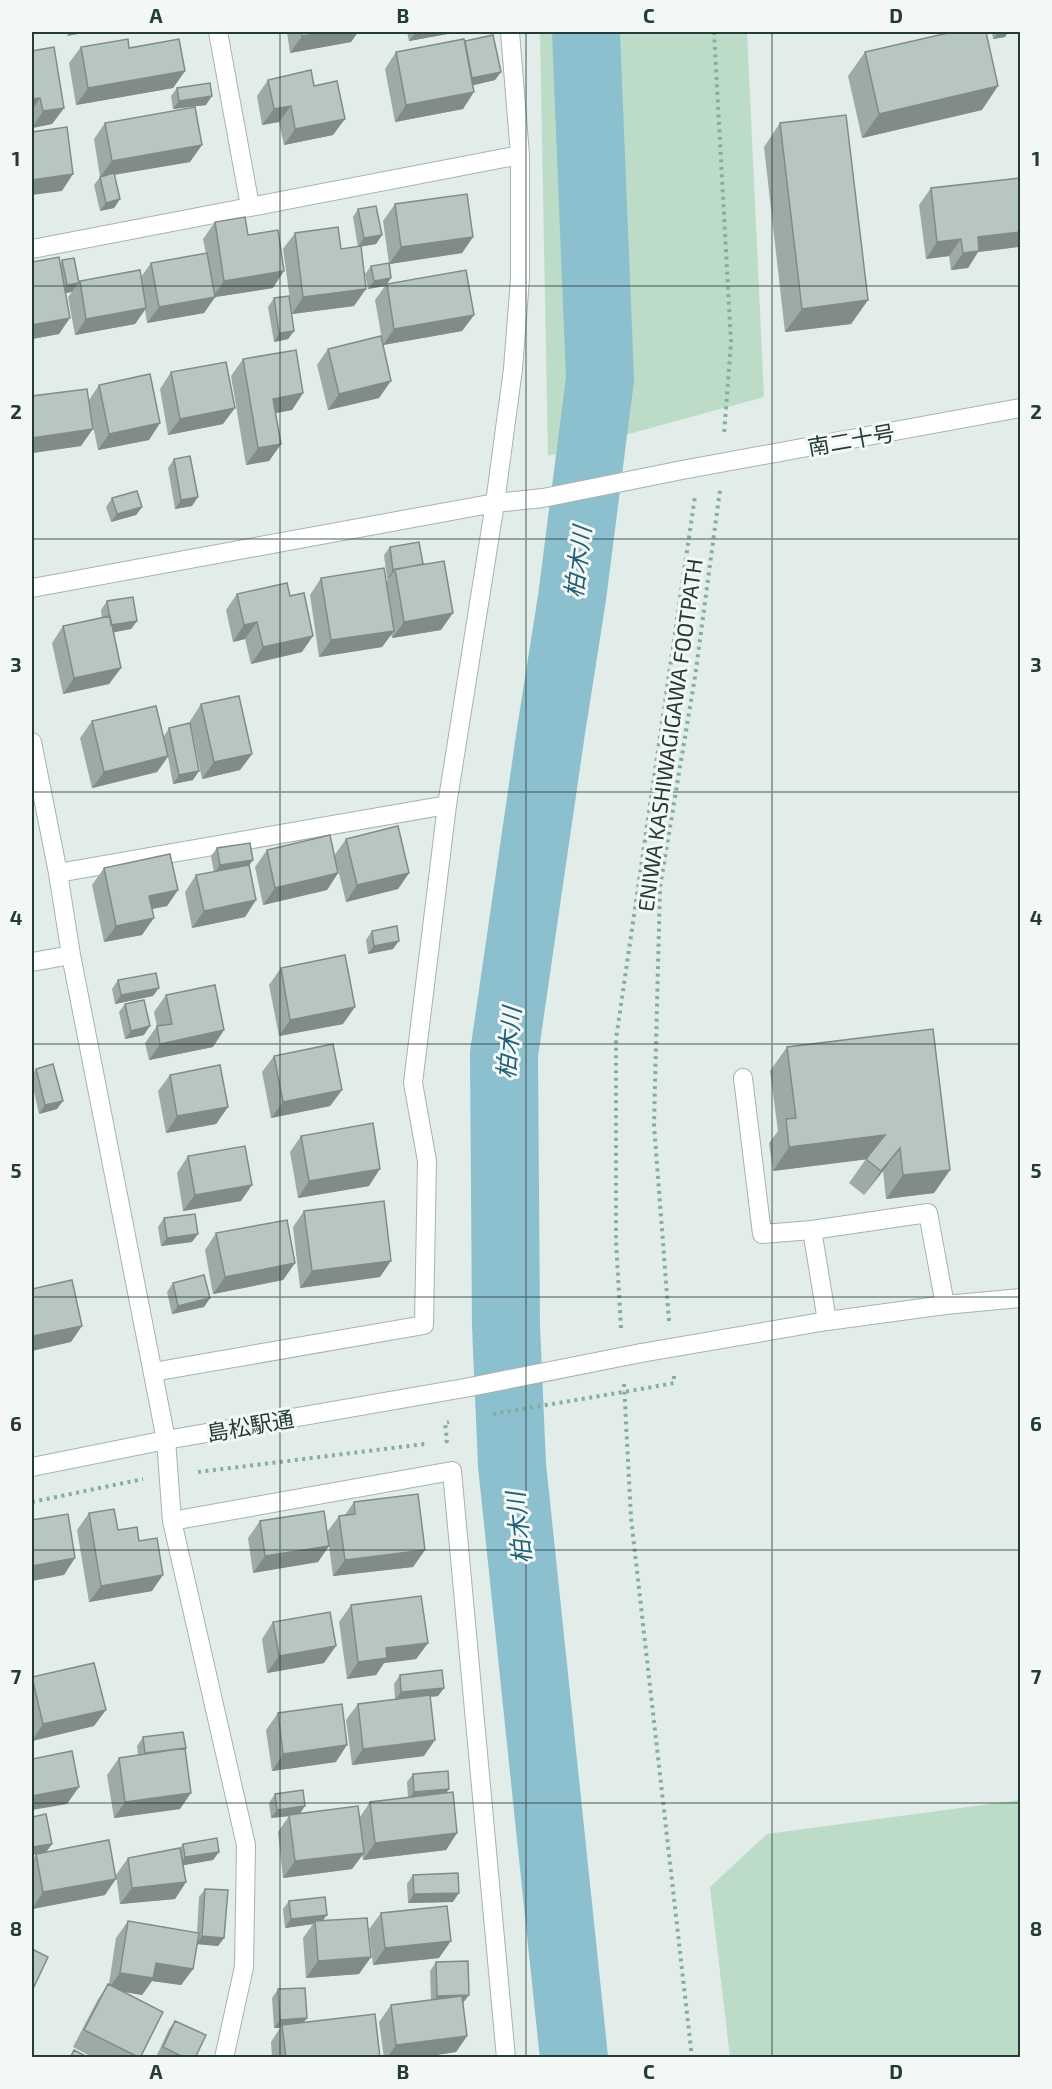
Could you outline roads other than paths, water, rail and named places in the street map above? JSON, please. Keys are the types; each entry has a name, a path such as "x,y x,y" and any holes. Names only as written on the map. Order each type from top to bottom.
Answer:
{"street":[{"path":"218,32 250,206"},
{"path":"153,1372 424,1325 427,1161 414,1083 447,805 495,503 514,358 520,279 520,155 510,32"},
{"path":"32,249 520,155"},
{"name":"南二十号","path":"32,588 495,503 543,498 690,468 1020,408"},
{"path":"32,742 166,1440 172,1521 246,1845 244,1967 224,2058"},
{"path":"58,873 447,805"},
{"path":"32,962 72,955"},
{"path":"743,1078 762,1234 812,1230 928,1213 945,1305"},
{"path":"812,1230 826,1321"},
{"name":"島松駅通","path":"32,1467 166,1440 826,1321 945,1305 1020,1298"},
{"path":"172,1521 452,1471 506,2058"}],"waterway":[{"name":"柏木川","path":"574,2058 512,1465 506,1326 504,1054 572,598 600,379 586,32"}]}
